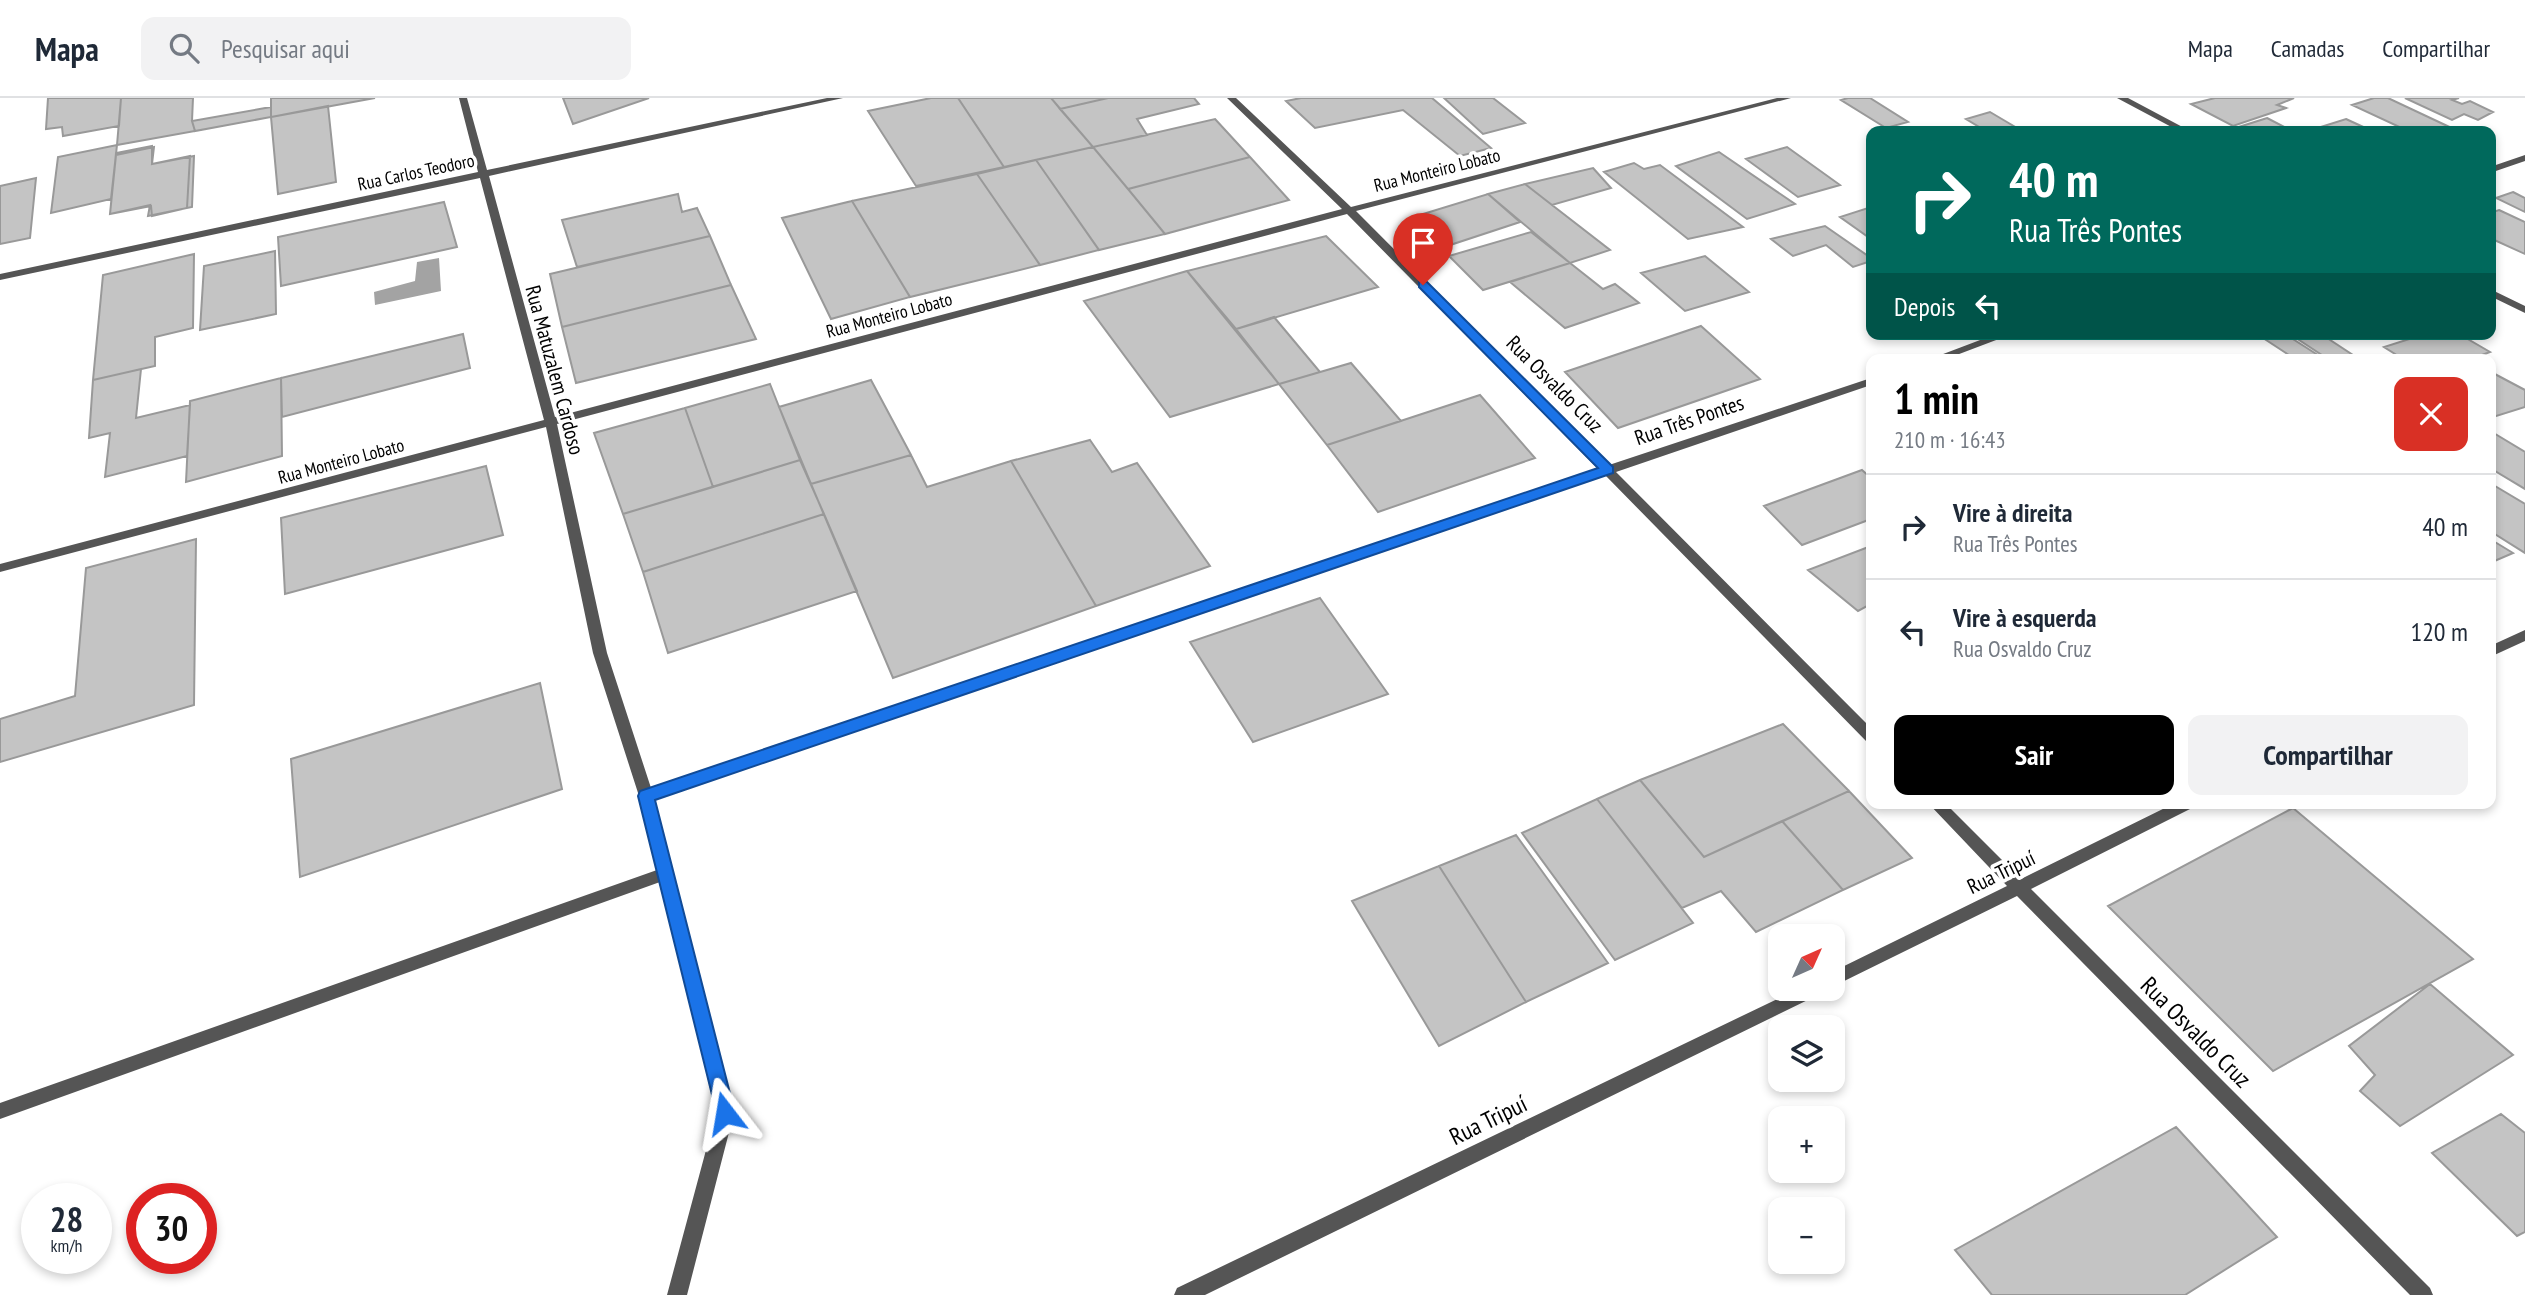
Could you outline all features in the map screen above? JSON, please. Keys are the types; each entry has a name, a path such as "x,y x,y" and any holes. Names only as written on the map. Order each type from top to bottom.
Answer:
{"street":[{"name":"Rua Matuzalem Cardoso","path":"463,98 551,424 600,653 646,796 725,1113 677,1295"},
{"name":"Rua Carlos Teodoro","path":"0,277 839,98"},
{"name":"Rua Osvaldo Cruz","path":"1231,98 1349,210 1866,732"},
{"name":"Rua Monteiro Lobato","path":"0,568 551,424 1349,210 1787,98"},
{"path":"2121,98 2175,126"},
{"path":"2496,168 2525,158"},
{"path":"2496,295 2525,310"},
{"path":"1949,354 1990,340"},
{"name":"Rua Três Pontes","path":"646,796 1866,383"},
{"path":"2496,649 2525,635"},
{"name":"Rua Osvaldo Cruz","path":"1942,809 2423,1295"},
{"name":"Rua Tripuí","path":"1845,974 2177,809"},
{"path":"0,1111 664,874"},
{"name":"Rua Tripuí","path":"1184,1295 1789,1001"}],"shaded area":[{"path":"439,258 441,291 375,305 374,292 415,281 417,262"}],"building":[{"path":"48,98 121,98 119,126 63,136 62,127 46,129"},
{"path":"121,98 193,98 192,121 195,131 117,145"},
{"path":"271,98 375,98 271,117"},
{"path":"563,98 649,98 573,124"},
{"path":"931,98 958,98 1004,167 916,186 868,111"},
{"path":"958,98 1051,98 1093,147 1004,167"},
{"path":"1051,98 1108,98 1060,109"},
{"path":"1108,98 1194,98 1199,104 1137,119 1147,135 1093,147 1060,109"},
{"path":"1301,98 1432,98 1491,148 1460,156 1403,110 1315,128 1286,101"},
{"path":"1444,98 1493,98 1525,123 1483,134"},
{"path":"1870,98 1908,122 1883,126 1841,100"},
{"path":"2215,98 2294,98 2277,105 2286,108 2233,126 2191,104"},
{"path":"2374,98 2388,98 2447,126 2397,126 2352,105"},
{"path":"2405,98 2459,98 2452,100 2462,104 2470,101 2493,112 2478,120 2464,114 2452,120"},
{"path":"328,106 336,182 278,194 271,117"},
{"path":"271,107 271,117 195,131 192,121"},
{"path":"1990,112 2014,126 1978,126 1966,119"},
{"path":"1215,119 1250,157 1128,189 1093,147"},
{"path":"2264,119 2282,126 2242,126"},
{"path":"2346,119 2361,126 2324,126"},
{"path":"117,145 111,199 51,213 58,157"},
{"path":"152,146 152,164 194,156 192,207 148,216 150,205 110,214 116,153"},
{"path":"154,147 152,164 190,156 187,208 152,216 151,206 110,214 116,155"},
{"path":"1093,147 1165,234 1099,250 1036,160"},
{"path":"1787,147 1840,185 1798,197 1746,159"},
{"path":"1719,152 1795,204 1747,219 1676,166"},
{"path":"1250,157 1289,200 1165,234 1128,189"},
{"path":"1036,160 1099,250 1040,265 977,174"},
{"path":"1634,163 1644,169 1660,165 1743,227 1688,239 1604,172"},
{"path":"1593,168 1611,188 1552,205 1525,184"},
{"path":"977,174 1040,265 910,297 852,201"},
{"path":"36,178 30,238 0,244 0,186"},
{"path":"1525,184 1610,250 1570,263 1488,194"},
{"path":"2513,192 2525,198 2525,212 2496,198"},
{"path":"678,194 682,212 697,208 710,236 577,267 562,220"},
{"path":"1488,194 1520,222 1441,248 1410,218"},
{"path":"852,201 910,297 831,319 782,218"},
{"path":"444,202 457,247 281,286 278,237"},
{"path":"1866,209 1866,235 1840,217"},
{"path":"2496,211 2525,222 2525,254 2496,241"},
{"path":"1825,226 1866,255 1866,263 1853,267 1826,245 1793,256 1771,239"},
{"path":"1531,232 1570,263 1483,290 1449,256"},
{"path":"710,236 731,285 562,327 550,274"},
{"path":"1326,236 1378,287 1236,329 1187,271"},
{"path":"275,251 276,314 200,330 204,266"},
{"path":"194,254 193,328 155,337 155,366 93,380 103,275"},
{"path":"1705,256 1749,292 1685,311 1641,273"},
{"path":"1570,263 1603,289 1615,284 1639,303 1565,328 1510,282"},
{"path":"1187,271 1279,384 1170,417 1084,301"},
{"path":"731,285 756,339 576,383 562,327"},
{"path":"1274,317 1320,372 1279,384 1236,329"},
{"path":"1701,326 1760,379 1618,428 1565,372"},
{"path":"463,334 470,368 282,417 281,378"},
{"path":"2266,340 2294,340 2316,354 2287,354"},
{"path":"2299,340 2330,340 2351,354 2320,354"},
{"path":"2406,340 2469,340 2490,352 2395,354 2384,347"},
{"path":"1351,363 1401,421 1327,445 1279,384"},
{"path":"141,369 136,418 190,405 187,456 105,477 110,433 89,438 93,380"},
{"path":"2496,375 2525,390 2525,407 2496,416"},
{"path":"281,378 282,456 186,482 190,401"},
{"path":"871,380 911,455 811,484 779,407"},
{"path":"770,384 800,460 713,487 685,408"},
{"path":"1480,395 1535,458 1378,512 1327,445"},
{"path":"685,408 713,487 623,514 594,433"},
{"path":"2496,434 2525,452 2525,489 2496,472"},
{"path":"1090,440 1112,472 1137,463 1210,566 1096,606 1011,461"},
{"path":"911,455 927,487 1011,461 1096,606 893,678 811,484"},
{"path":"800,460 824,514 643,572 623,514"},
{"path":"486,466 503,535 285,594 281,518"},
{"path":"1862,470 1866,474 1866,521 1802,545 1764,506"},
{"path":"2496,487 2525,504 2525,553 2496,535"},
{"path":"824,514 857,591 668,653 643,572"},
{"path":"196,539 194,705 0,762 0,719 75,696 86,568"},
{"path":"2496,543 2513,553 2496,560"},
{"path":"1866,548 1866,607 1858,611 1808,570"},
{"path":"1320,598 1388,694 1253,742 1190,642"},
{"path":"540,683 562,789 300,877 291,759"},
{"path":"1783,724 1849,791 1704,857 1640,780"},
{"path":"1640,780 1704,857 1782,821 1843,890 1756,932 1721,891 1682,908 1597,799"},
{"path":"1849,791 1912,858 1843,890 1782,821"},
{"path":"1597,799 1693,923 1615,960 1522,833"},
{"path":"2294,809 2473,959 2273,1071 2108,906"},
{"path":"1516,835 1608,963 1526,1002 1439,866"},
{"path":"1439,866 1526,1002 1439,1046 1352,901"},
{"path":"2430,984 2513,1055 2400,1126 2360,1091 2375,1075 2349,1046"},
{"path":"2501,1114 2525,1133 2525,1232 2517,1236 2432,1153"},
{"path":"2176,1127 2277,1237 2185,1295 1992,1295 1955,1250"}],"route":[{"path":"725,1113 646,796 1608,470 1423,285"}]}
